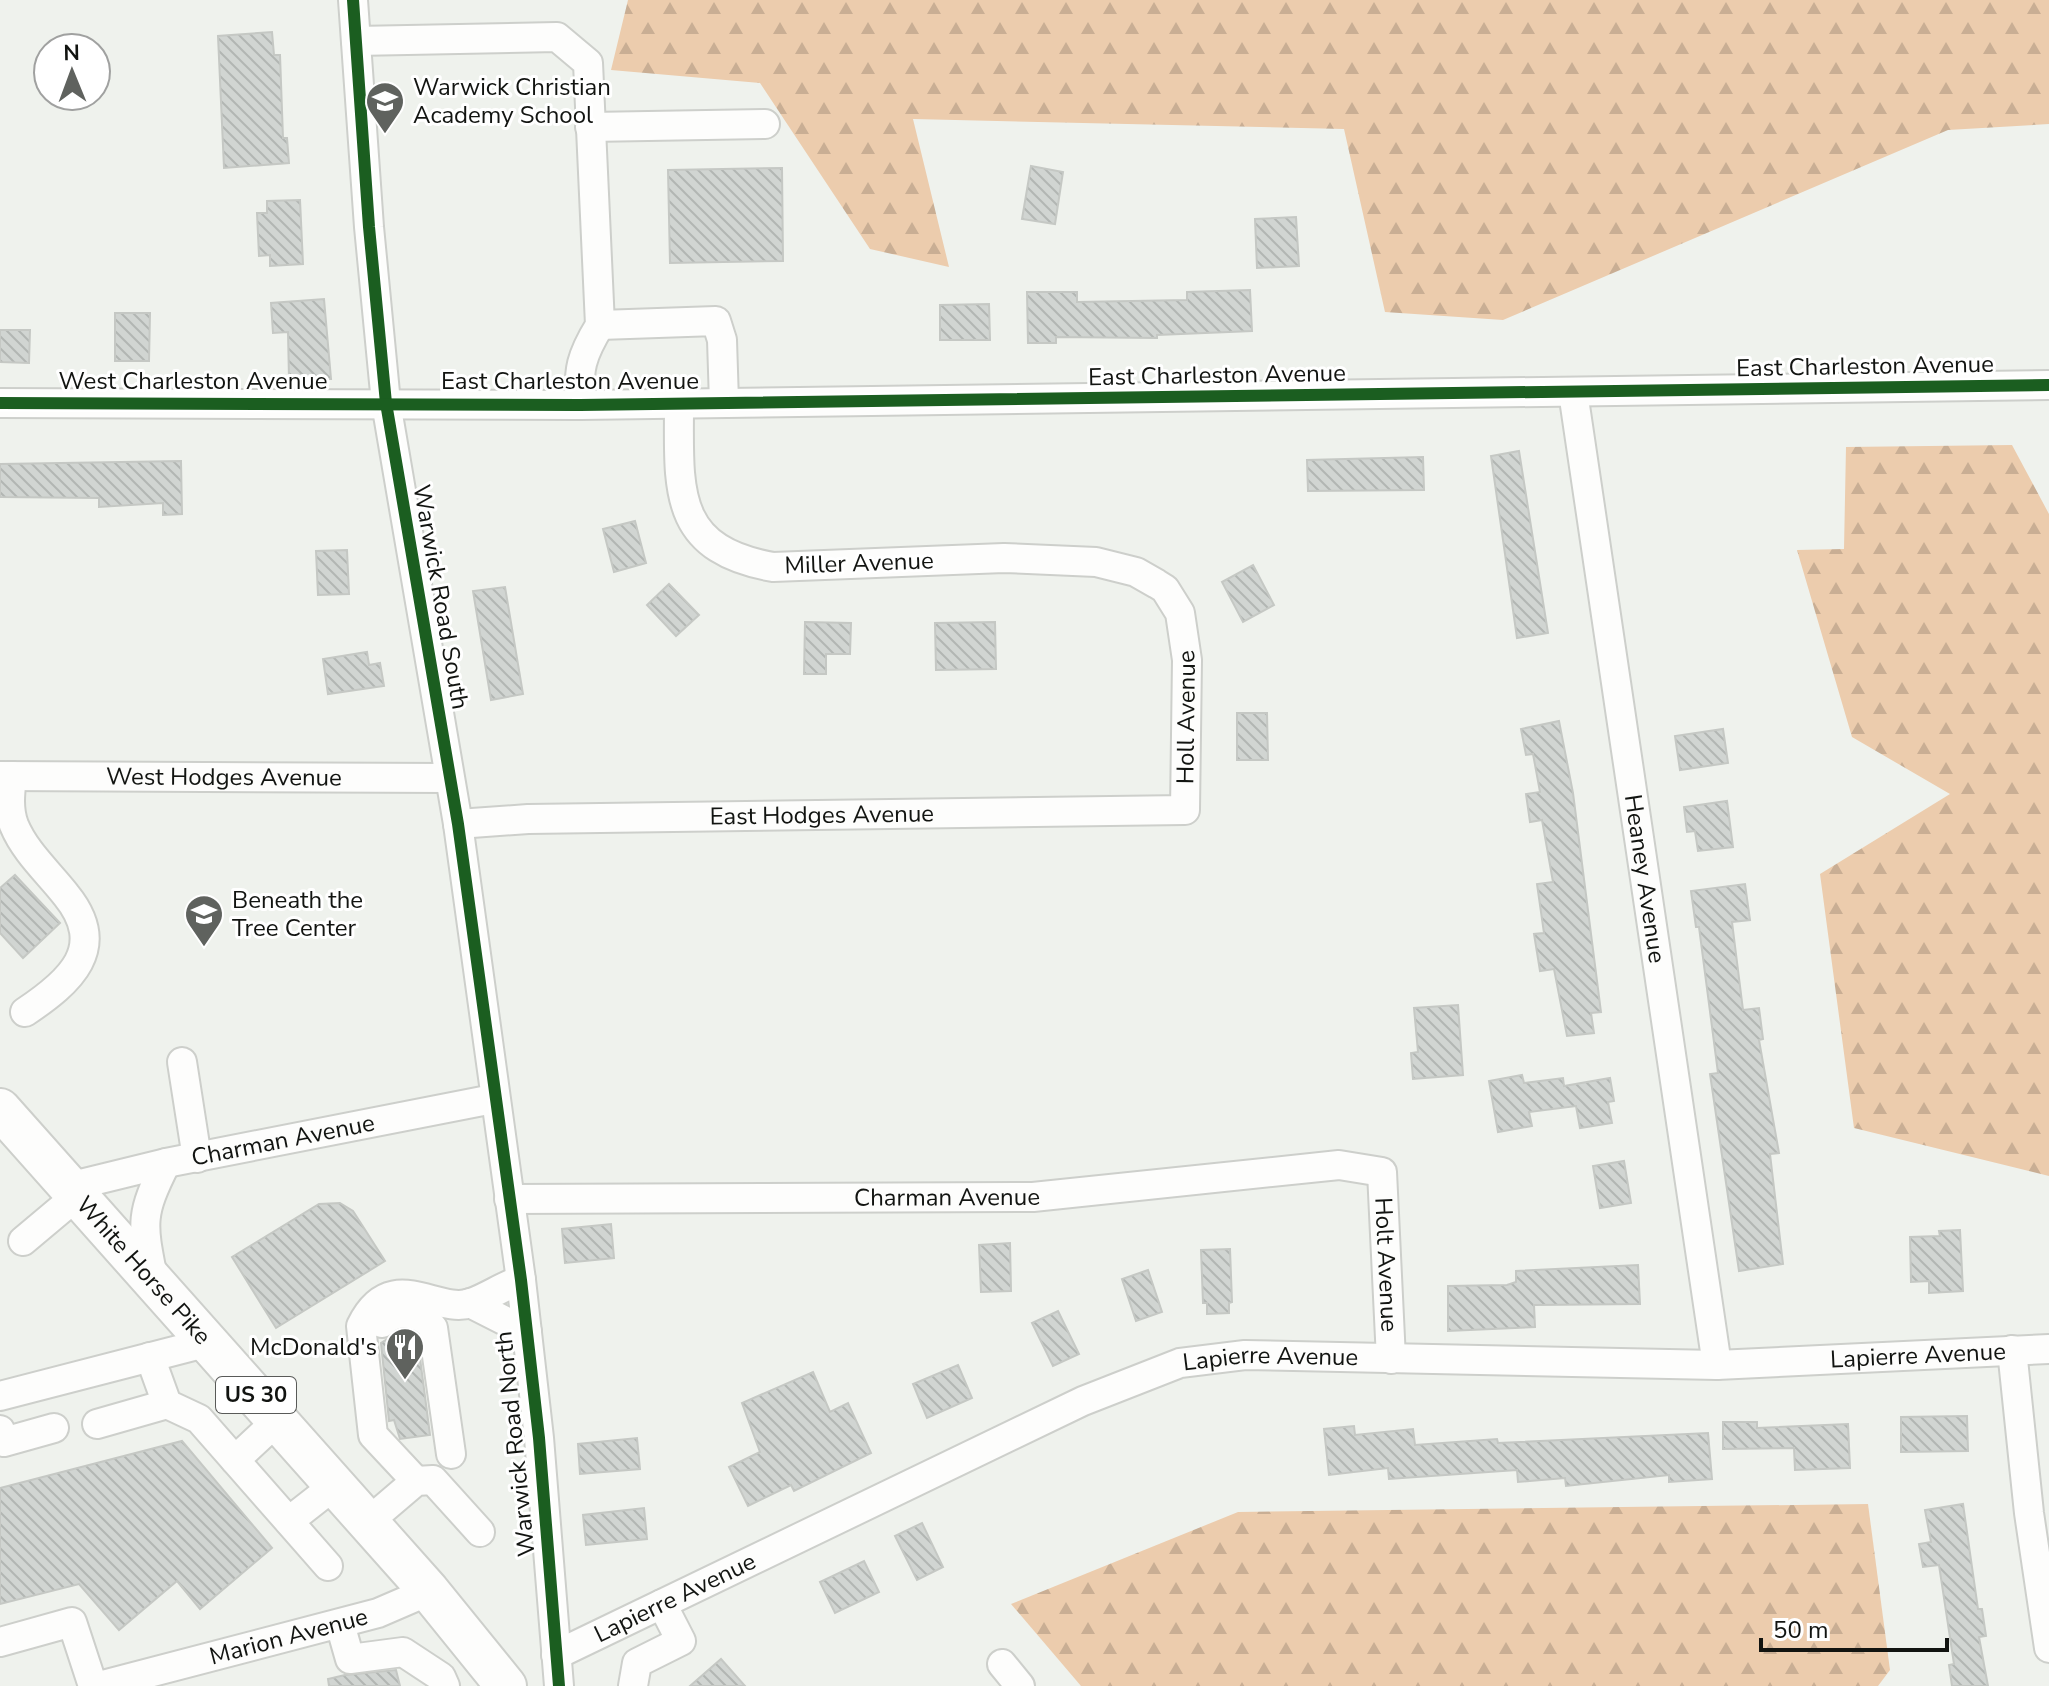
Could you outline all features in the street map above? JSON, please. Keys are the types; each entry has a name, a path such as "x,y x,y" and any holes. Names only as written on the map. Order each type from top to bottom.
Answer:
{"highway":[{"name":"White Horse Pike","path":"7,1127 75,1190 429,1591 506,1686"}],"street":[{"name":"Warwick Road South","path":"353,0 386,403 458,824 509,1199"},
{"path":"356,41 557,37 588,63 600,325 582,353 578,379 580,405"},
{"path":"590,127 765,124"},
{"path":"600,325 716,321 722,340 724,402"},
{"name":"East Charleston Avenue","path":"386,403 580,405 2049,385"},
{"name":"Heaney Avenue","path":"1573,392 1717,1365"},
{"name":"West Charleston Avenue","path":"0,403 108,406 386,403"},
{"name":"Miller Avenue","path":"679,403 681,489 685,509 718,549 741,561 773,567 1004,558 1096,562 1136,572 1157,584"},
{"name":"Holl Avenue","path":"1157,584 1165,589 1180,613 1187,660 1185,810"},
{"path":"6,776 14,826 68,896 86,931 82,959 63,987 25,1012"},
{"name":"West Hodges Avenue","path":"6,776 449,778"},
{"name":"East Hodges Avenue","path":"458,824 528,819 1185,810"},
{"path":"182,1062 197,1158"},
{"name":"Charman Avenue","path":"75,1190 166,1163 493,1099"},
{"path":"153,1278 142,1225 151,1193 166,1163"},
{"name":"Charman Avenue","path":"509,1199 1033,1197 1339,1165 1382,1172"},
{"name":"Holt Avenue","path":"1382,1172 1391,1359"},
{"path":"23,1241 75,1190"},
{"name":"Warwick Road North","path":"509,1199 527,1332 559,1686"},
{"path":"462,1304 521,1280"},
{"path":"480,1532 373,1435 361,1326 366,1317 387,1299 404,1295 462,1304 527,1332"},
{"path":"368,1522 424,1481 451,1454 458,1424 462,1304"},
{"path":"384,1448 376,1341 379,1327 386,1318 415,1314 427,1319 436,1338 451,1454"},
{"path":"0,1396 209,1342"},
{"name":"Lapierre Avenue","path":"556,1655 1083,1401 1180,1363 1245,1355 1717,1365 2049,1349"},
{"path":"2012,1350 2029,1513 2049,1648"},
{"path":"150,1357 167,1404"},
{"path":"97,1424 167,1404 199,1419 328,1566"},
{"path":"235,1460 278,1420"},
{"path":"1,1438 54,1428"},
{"path":"289,1521 335,1485"},
{"name":"Marion Avenue","path":"96,1686 340,1624 378,1613 429,1591"},
{"path":"633,1686 637,1663 681,1641 662,1604"},
{"path":"0,1642 72,1622 96,1686"},
{"path":"340,1624 350,1659 403,1652 443,1682 476,1650"},
{"path":"1002,1664 1020,1686"}],"green space":[{"path":"628,0 2049,0 2049,124 1948,130 1503,320 1385,312 1344,129 913,119 949,267 870,249 760,83 611,70"},
{"path":"2012,445 2049,514 2049,1176 1854,1128 1820,874 1950,794 1852,737 1797,550 1844,549 1846,447"},
{"path":"1868,1504 1890,1670 1878,1686 1081,1686 1011,1604 1238,1512"}],"building":[{"path":"272,32 274,55 280,55 283,138 287,138 289,163 224,168 218,36"},
{"path":"1031,166 1063,172 1055,224 1022,219"},
{"path":"782,168 783,261 670,263 668,170"},
{"path":"300,200 303,264 270,266 270,255 259,256 257,213 267,213 267,201"},
{"path":"1296,217 1299,266 1257,268 1255,219"},
{"path":"1250,290 1252,331 1157,335 1157,338 1056,337 1056,343 1028,343 1027,292 1077,292 1077,302 1187,300 1187,292"},
{"path":"324,299 331,379 289,379 288,332 273,333 271,303"},
{"path":"989,304 990,340 940,340 940,305"},
{"path":"115,313 150,313 149,361 115,361"},
{"path":"0,330 30,330 29,363 0,362"},
{"path":"1519,451 1548,633 1517,638 1491,456"},
{"path":"1423,457 1424,490 1308,491 1307,460"},
{"path":"181,461 182,514 163,515 163,503 99,507 99,498 0,497 0,464"},
{"path":"635,521 646,563 614,572 603,529"},
{"path":"347,550 349,594 318,595 316,551"},
{"path":"1253,565 1274,605 1243,622 1222,582"},
{"path":"669,584 699,615 676,636 647,605"},
{"path":"505,587 523,694 491,700 473,591"},
{"path":"805,622 851,623 850,654 826,654 826,674 804,674"},
{"path":"995,622 996,669 936,670 935,623"},
{"path":"367,652 369,665 380,663 384,686 328,694 323,659"},
{"path":"1237,713 1267,713 1268,760 1237,760"},
{"path":"1559,721 1573,793 1601,1012 1591,1013 1594,1033 1567,1036 1554,969 1540,971 1534,934 1544,933 1537,884 1553,882 1542,820 1530,822 1526,794 1540,792 1533,754 1526,755 1521,729"},
{"path":"1723,729 1728,763 1680,770 1675,736"},
{"path":"1727,801 1733,847 1698,851 1695,831 1687,832 1684,807"},
{"path":"15,875 60,923 23,958 0,933 0,888"},
{"path":"1745,884 1750,920 1732,922 1743,1010 1759,1008 1763,1039 1759,1040 1779,1153 1770,1154 1783,1264 1739,1271 1710,1074 1718,1073 1699,927 1696,927 1691,891"},
{"path":"1458,1005 1463,1075 1413,1079 1411,1053 1418,1052 1414,1008"},
{"path":"1522,1075 1524,1083 1563,1078 1564,1086 1610,1078 1614,1101 1608,1102 1612,1123 1580,1128 1576,1106 1529,1112 1532,1126 1498,1132 1489,1081"},
{"path":"1624,1161 1631,1203 1600,1208 1593,1166"},
{"path":"340,1203 353,1211 385,1261 276,1328 232,1257 319,1204"},
{"path":"611,1224 614,1258 565,1263 562,1229"},
{"path":"1960,1230 1963,1291 1929,1293 1929,1281 1911,1282 1910,1237 1940,1236 1939,1231"},
{"path":"1010,1243 1011,1291 981,1292 979,1245"},
{"path":"1230,1249 1232,1302 1229,1303 1229,1313 1207,1314 1207,1303 1203,1303 1201,1250"},
{"path":"1638,1265 1640,1304 1534,1305 1535,1327 1448,1331 1448,1286 1507,1285 1516,1282 1516,1271"},
{"path":"1148,1270 1162,1312 1136,1321 1122,1279"},
{"path":"1058,1311 1079,1354 1053,1366 1032,1323"},
{"name":"McDonald's","path":"400,1331 417,1335 430,1435 400,1439 394,1420 389,1421 381,1343"},
{"path":"958,1365 972,1398 927,1418 913,1384"},
{"path":"813,1372 830,1412 848,1403 871,1453 794,1491 791,1485 748,1506 729,1467 760,1452 742,1403"},
{"path":"1967,1416 1968,1451 1901,1452 1901,1417"},
{"path":"1723,1422 1757,1422 1757,1428 1848,1424 1850,1468 1795,1470 1794,1448 1723,1449"},
{"path":"1354,1426 1355,1435 1413,1429 1415,1445 1497,1439 1498,1443 1708,1433 1712,1479 1669,1482 1669,1475 1566,1486 1565,1478 1518,1482 1517,1470 1389,1479 1388,1468 1329,1475 1324,1429"},
{"path":"637,1438 640,1469 580,1474 578,1444"},
{"path":"182,1441 272,1548 200,1609 177,1581 119,1630 79,1584 0,1604 0,1488"},
{"path":"1963,1504 1978,1609 1982,1609 1986,1636 1979,1637 1988,1686 1952,1686 1949,1665 1954,1664 1939,1565 1923,1567 1919,1544 1931,1542 1925,1510"},
{"path":"644,1508 647,1539 586,1545 583,1515"},
{"path":"922,1523 943,1567 917,1580 895,1536"},
{"path":"864,1561 879,1592 835,1613 820,1582"},
{"path":"721,1659 745,1686 690,1686"},
{"path":"396,1670 400,1686 329,1686 328,1679"}],"cycle path":[{"path":"353,0 369,227 386,403 458,824 521,1280 539,1438 559,1686"},
{"path":"0,403 580,405 2049,385"}],"place":[{"name":"Warwick Christian Academy School","path":"385,135"},
{"name":"Beneath the Tree Center","path":"204,948"},
{"name":"McDonald's","path":"405,1381"}]}
